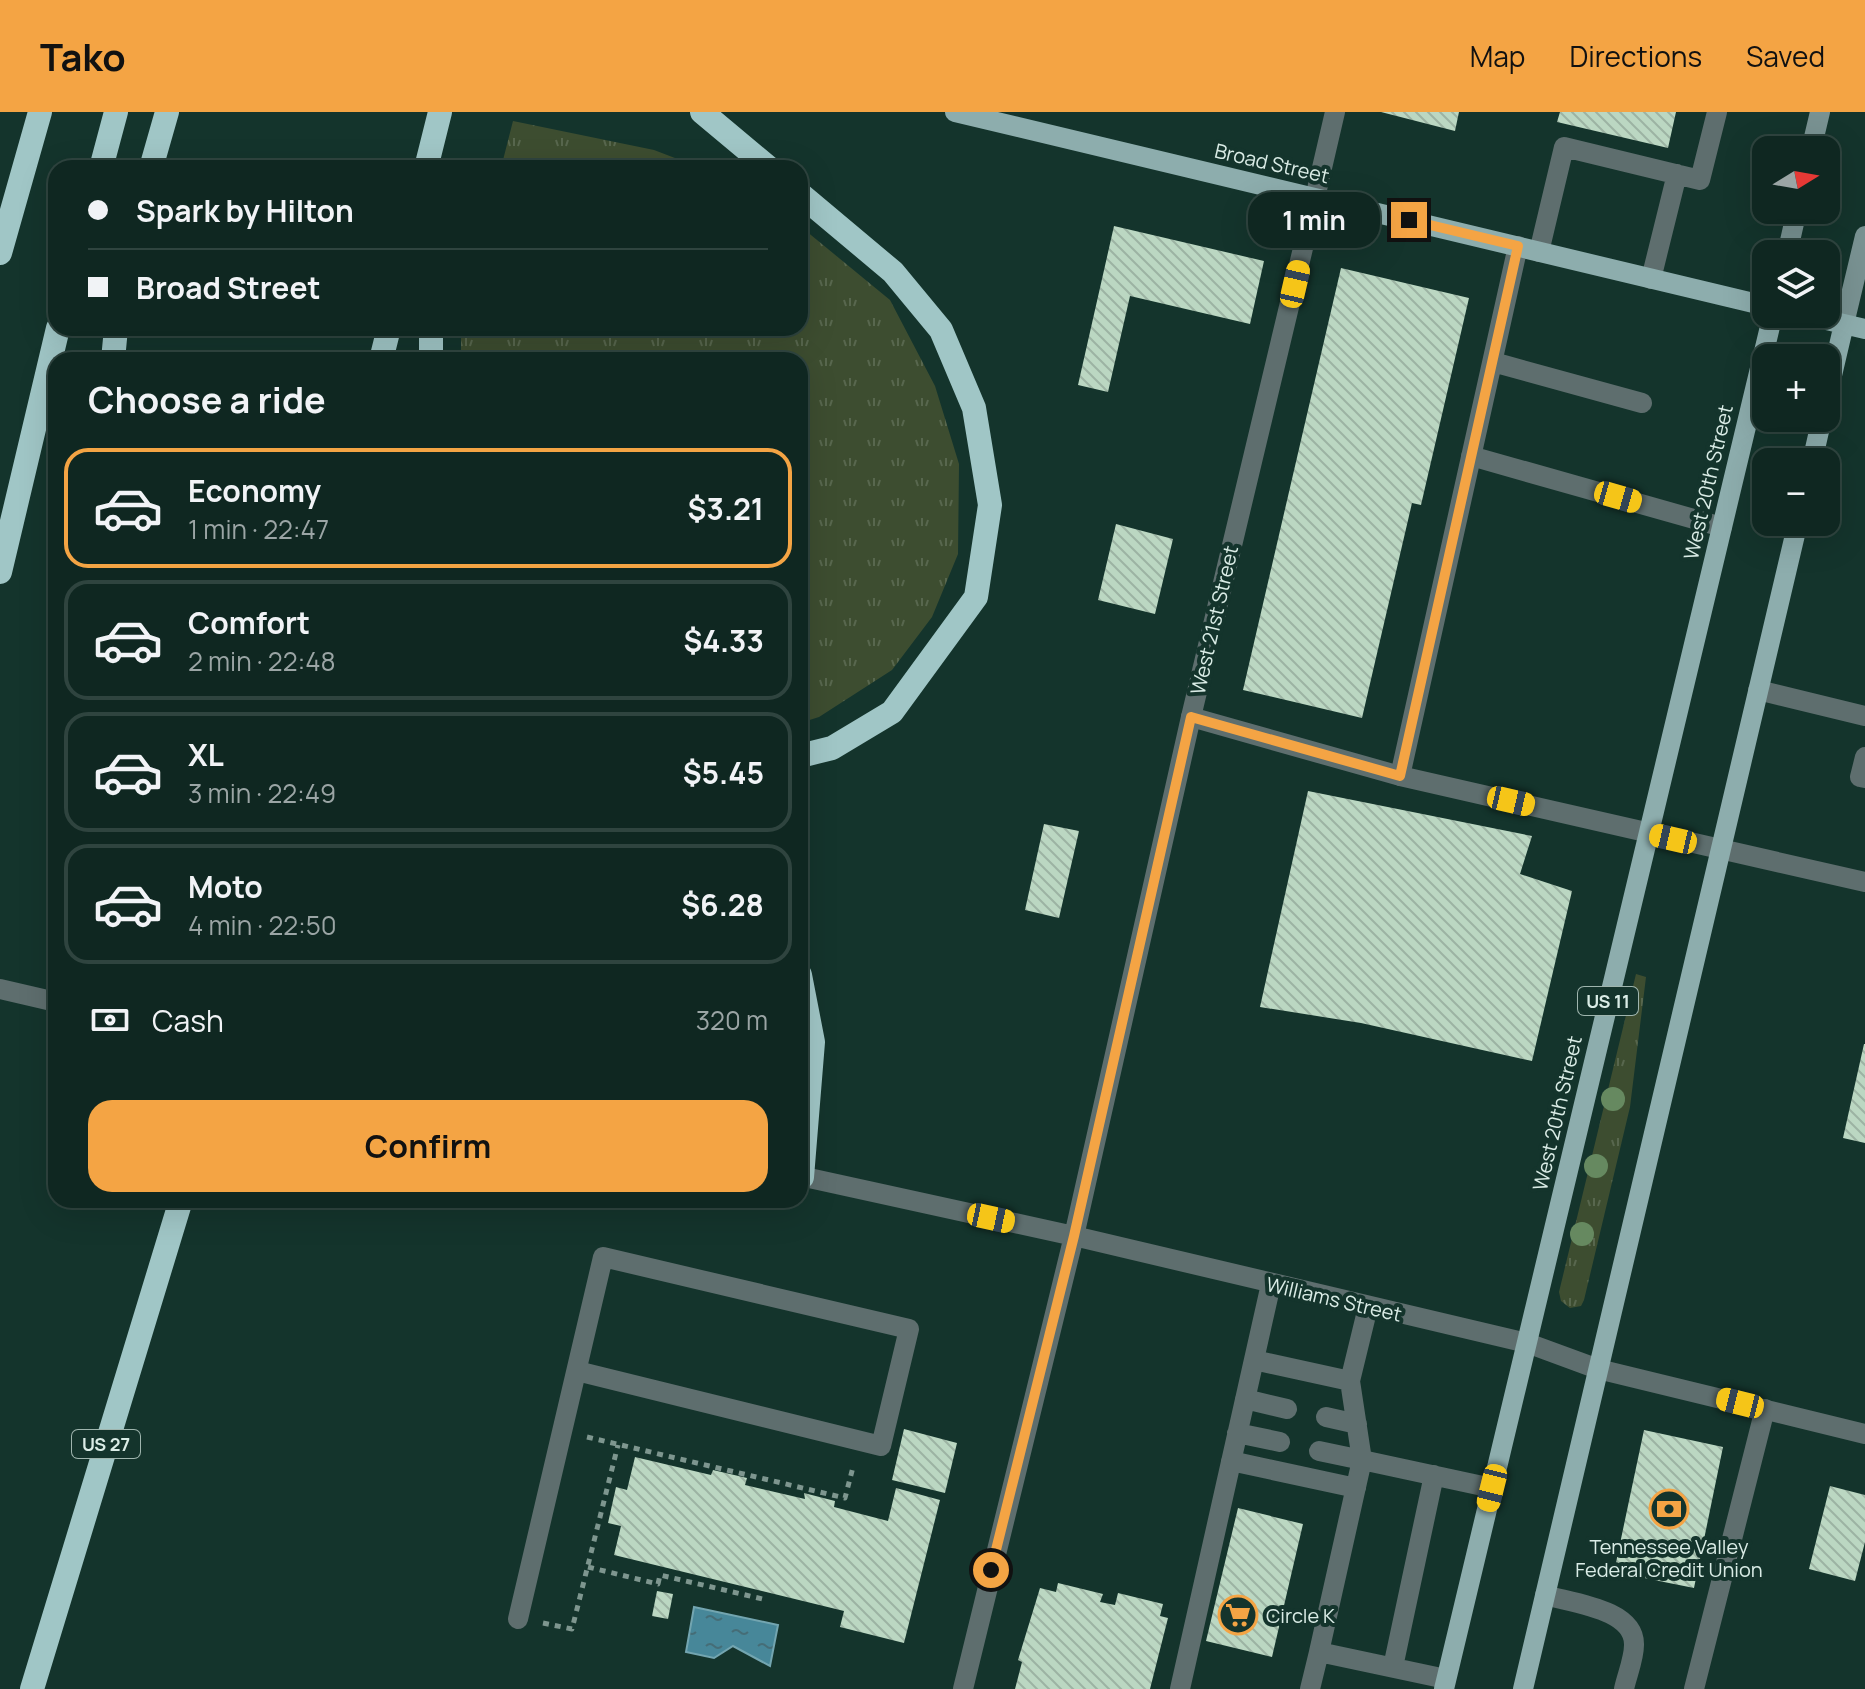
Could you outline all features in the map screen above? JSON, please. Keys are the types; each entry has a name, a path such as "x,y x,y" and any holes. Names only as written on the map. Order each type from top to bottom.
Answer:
{"highway":[{"path":"0,253 40,112"},
{"path":"428,160 440,112"},
{"path":"702,112 759,160"},
{"path":"103,160 115,116"},
{"path":"153,160 164,120"},
{"path":"808,201 893,272 941,330 974,408 990,505 976,597 892,712 832,748 808,754"},
{"path":"0,572 48,370"},
{"path":"808,1016 813,1042 808,1098"},
{"name":"US 27","path":"32,1689 179,1208"}],"main road":[{"name":"Broad Street","path":"955,112 1752,303"},
{"path":"1814,136 1820,112"},
{"path":"1839,344 1865,236"},
{"path":"1840,323 1865,329"},
{"name":"West 20th Street","path":"1445,1684 1770,328"},
{"path":"1523,1689 1795,536"}],"street":[{"name":"West 21st Street","path":"963,1689 1074,1236 1191,717 1335,112"},
{"path":"1539,252 1564,147 1700,180 1717,112"},
{"path":"1651,279 1677,174"},
{"path":"1400,776 1518,246"},
{"path":"1493,362 1642,403"},
{"path":"1471,456 1722,527"},
{"path":"1758,690 1865,716"},
{"path":"1191,717 1400,776 1865,882"},
{"path":"1865,757 1860,777 1865,778"},
{"path":"0,989 48,1000"},
{"name":"Williams Street","path":"808,1178 1074,1236 1527,1343 1598,1369 1865,1434"},
{"path":"518,1619 603,1257 909,1329 881,1446 577,1371"},
{"path":"1180,1689 1271,1284"},
{"path":"1310,1689 1319,1652 1343,1592 1343,1545 1362,1460 1350,1381 1368,1307"},
{"path":"1254,1360 1350,1381"},
{"path":"1245,1399 1287,1409"},
{"path":"1694,1689 1765,1409"},
{"path":"1326,1417 1357,1424"},
{"path":"1237,1433 1280,1442"},
{"path":"1319,1451 1492,1488"},
{"path":"1231,1461 1356,1488"},
{"path":"1393,1667 1398,1604 1408,1559 1434,1475"},
{"path":"1343,1545 1364,1549"},
{"path":"1545,1595 1619,1617 1630,1628 1634,1645 1624,1689"},
{"path":"1319,1652 1393,1667 1445,1684"}],"path":[{"path":"562,1431 845,1498"},
{"path":"518,1619 572,1629 618,1445"},
{"path":"588,1567 658,1584 660,1575 767,1600"}],"green space":[{"path":"513,121 654,150 680,160 503,160"},
{"path":"808,233 890,300 935,386 959,464 958,554 932,617 892,670 819,717 808,720 808,352 461,352 461,336 808,336"},
{"path":"1636,974 1646,977 1630,1107 1584,1300 1581,1306 1570,1308 1561,1301 1559,1292"}],"water":[{"path":"694,1607 778,1625 770,1666 733,1646 714,1658 686,1652"}],"building":[{"path":"1381,112 1459,112 1455,131"},
{"path":"1560,112 1676,112 1668,148 1557,122"},
{"path":"1114,226 1264,261 1250,324 1130,296 1108,392 1078,385"},
{"path":"1341,268 1469,298 1421,505 1412,503 1362,718 1243,690"},
{"path":"1116,524 1173,539 1155,614 1098,600"},
{"path":"1308,791 1532,836 1520,874 1572,891 1532,1061 1361,1023 1260,1007"},
{"path":"1044,824 1079,831 1059,918 1025,910"},
{"path":"1865,1044 1865,1143 1843,1138"},
{"path":"904,1429 957,1443 945,1493 892,1480"},
{"name":"Tennessee Valley Federal Credit Union","path":"1644,1430 1723,1447 1694,1588 1614,1572"},
{"path":"635,1457 711,1475 713,1470 747,1478 745,1485 805,1499 804,1493 835,1501 834,1507 888,1521 896,1488 940,1500 904,1643 840,1627 844,1611 614,1555 621,1526 608,1523 616,1487 627,1490"},
{"path":"1830,1486 1865,1495 1865,1542 1855,1581 1809,1569"},
{"path":"1238,1508 1303,1524 1272,1657 1206,1641"},
{"path":"1058,1583 1103,1594 1100,1602 1115,1605 1118,1593 1163,1604 1160,1616 1168,1618 1150,1689 1015,1689 1022,1662 1018,1660 1040,1588 1056,1592"},
{"path":"657,1591 673,1594 668,1619 652,1616"}],"place":[{"name":"Tennessee Valley Federal Credit Union","path":"1669,1509"},
{"name":"Circle K","path":"1238,1615"}],"route":[{"path":"991,1570 1074,1236 1099,1114 1191,717 1400,776 1518,246 1409,220"}]}
